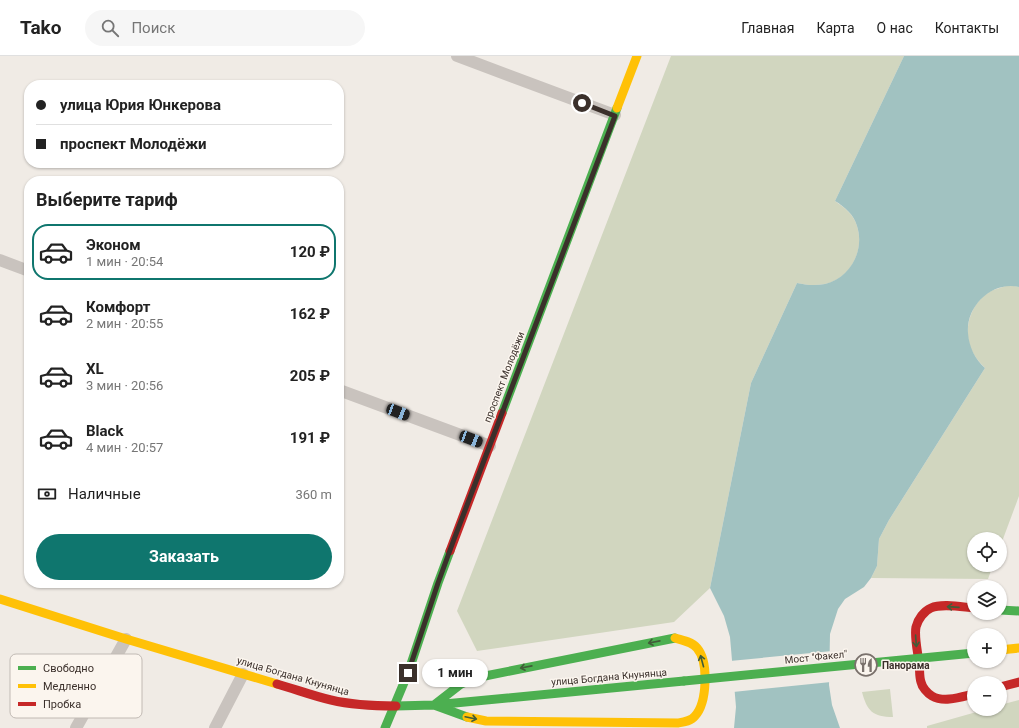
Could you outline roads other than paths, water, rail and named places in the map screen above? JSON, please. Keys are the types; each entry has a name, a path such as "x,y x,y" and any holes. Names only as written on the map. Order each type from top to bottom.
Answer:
{"street":[{"path":"457,56 615,116"},
{"name":"проспект Молодёжи","path":"385,728 408,673 450,549 637,56"},
{"path":"0,260 24,269"},
{"path":"344,392 490,446"},
{"name":"улица Богдана Кнунянца","path":"0,599 243,674 335,701 364,706 434,705 684,681"},
{"path":"967,608 942,606 932,608 924,613 916,628 921,683 923,689 934,698 949,699 967,695"},
{"path":"1007,610 1019,611"},
{"path":"676,638 691,643 698,651 703,663 705,688 704,700 700,710 695,716 687,721 678,723 486,721 456,714 434,705 461,684 475,678 676,638"},
{"path":"118,654 126,639"},
{"path":"1007,649 1019,648"},
{"name":"Мост \"Факел\"","path":"684,681 967,654"},
{"path":"215,728 243,674"},
{"path":"1007,686 1019,682"},
{"path":"76,728 82,718"}],"water":[{"path":"904,56 1019,56 1019,287 1009,286 999,288 990,292 976,305 971,314 968,333 973,352 978,361 985,368 889,520 879,539 877,566 871,578 864,587 845,599 838,609 830,634 829,685 832,705 840,728 734,728 736,707 730,637 724,616 710,588 751,383 797,283 818,285 834,281 848,270 857,254 859,235 854,218 835,201"}],"place":[{"name":"Панорама","path":"866,665"}]}
